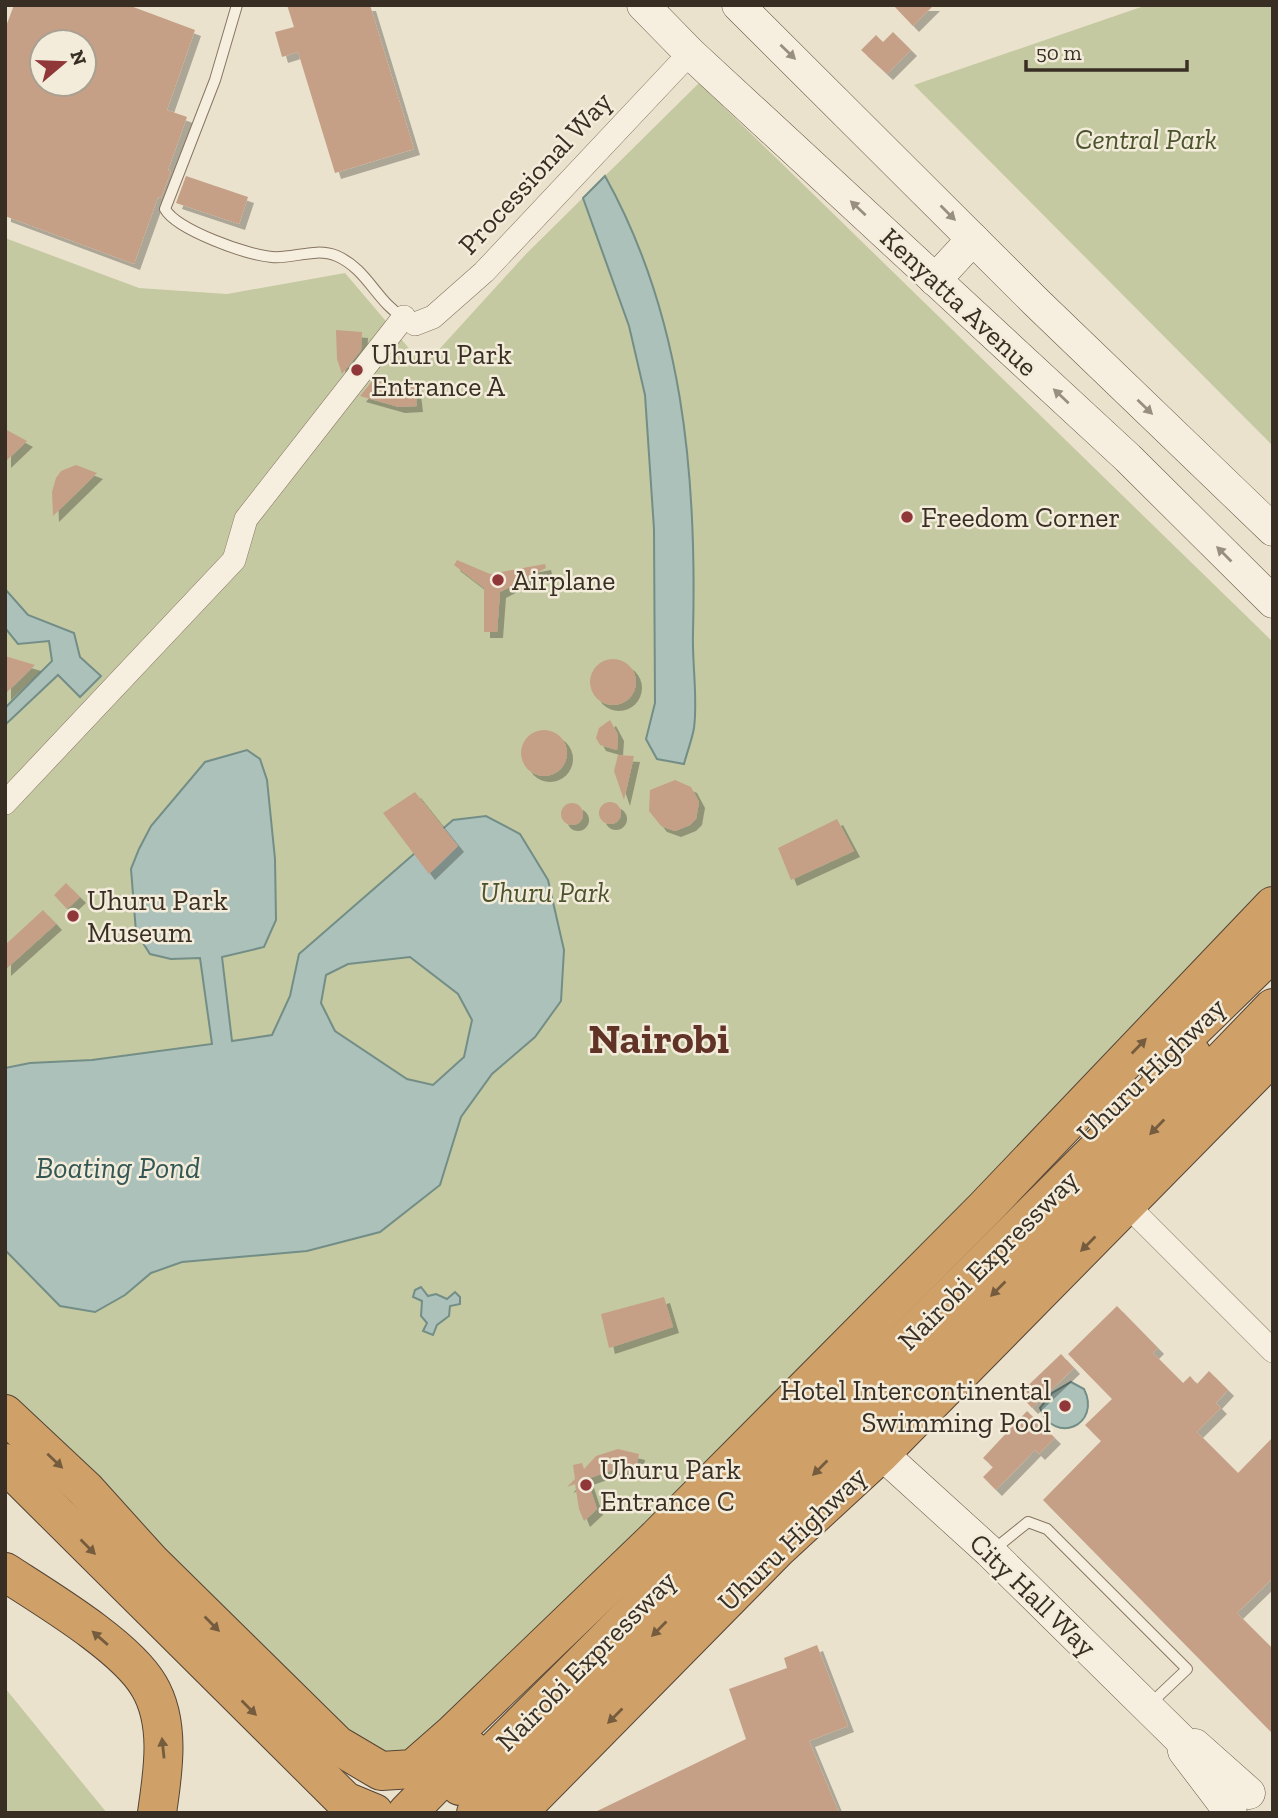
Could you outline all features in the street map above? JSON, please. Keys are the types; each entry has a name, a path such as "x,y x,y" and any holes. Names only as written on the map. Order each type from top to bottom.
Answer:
{"highway":[{"path":"5,1414 85,1489 159,1571 337,1745 381,1770 413,1769 454,1733 686,1509 985,1208 1273,906"},
{"name":"Uhuru Highway","path":"407,1813 850,1373 1027,1190 1273,951"},
{"name":"Nairobi Expressway","path":"434,1813 1273,973"},
{"name":"Nairobi Expressway","path":"476,1813 1130,1156 1273,1008"},
{"name":"Uhuru Highway","path":"517,1813 778,1548 881,1453 1273,1055"},
{"path":"5,1464 345,1801 374,1813"},
{"path":"5,1572 89,1628 149,1685 159,1713 164,1762 157,1813"}],"main road":[{"name":"Kenyatta Avenue","path":"643,5 690,53 1128,458 1273,602"},
{"name":"Kenyatta Avenue","path":"738,5 973,239 1273,530"},
{"path":"935,280 973,239"},
{"name":"City Hall Way","path":"881,1453 990,1552 1182,1741 1193,1743 1246,1801"}],"street":[{"name":"Processional Way","path":"409,321 433,317 484,272 690,53"},
{"path":"5,803 234,560 246,519 409,321"},
{"path":"1126,1205 1273,1351"}],"lane":[{"path":"237,5 215,80 165,209 171,219 190,229 272,257 311,253 335,255 367,278 390,310 409,321"},
{"path":"990,1552 1028,1522 1047,1529 1187,1669 1147,1707"}],"green space":[{"name":"Central Park","path":"1147,5 1273,5 1273,446 914,85"},
{"name":"Uhuru Park","path":"699,83 1273,642 1273,908 433,1750 380,1755 292,1686 5,1405 5,238 139,288 227,294 345,273 424,366 526,254"},
{"path":"5,1688 93,1796 107,1813 5,1813"}],"water":[{"path":"605,176 631,229 652,284 668,340 680,398 692,515 694,574 694,728 684,764 657,759 646,739 655,703 654,529 645,395 629,326 583,198"},
{"path":"5,589 28,615 74,633 80,657 101,676 80,697 58,675 5,725 5,708 52,661 49,641 18,644 5,628"},
{"name":"Boating Pond","path":"247,750 260,759 267,780 275,859 276,920 264,947 222,957 232,1041 272,1035 290,996 299,954 453,820 486,816 520,834 548,880 564,950 561,1001 535,1037 492,1074 461,1117 440,1185 380,1232 307,1251 182,1262 151,1273 125,1295 95,1312 60,1306 5,1250 5,1068 212,1044 200,958 171,959 150,954 136,932 131,869 151,826 205,762","holes":["410,957 458,994 472,1020 464,1057 433,1085 407,1079 335,1031 321,1003 326,975 348,964"]},
{"path":"421,1287 428,1296 436,1294 447,1299 455,1292 460,1297 460,1304 450,1306 449,1316 437,1325 433,1335 423,1331 427,1323 421,1316 422,1301 413,1297 415,1290"},
{"name":"Hotel Intercontinental Swimming Pool","path":"1071,1382 1084,1389 1088,1402 1087,1412 1082,1421 1074,1426 1055,1426 1047,1420 1040,1408 1052,1393"}],"building":[{"path":"14,5 128,5 195,30 167,110 187,117 168,170 171,171 161,198 158,197 134,264 5,216 5,29"},
{"path":"287,5 370,5 414,149 335,173 298,52 282,57 275,32 294,27"},
{"path":"893,5 934,5 913,26"},
{"path":"893,32 911,50 887,74 861,50 876,35 883,42"},
{"path":"186,176 248,197 239,224 176,203"},
{"path":"336,330 362,332 361,350 342,374 337,359"},
{"path":"377,375 387,382 414,381 417,406 399,407 360,396"},
{"path":"5,429 27,441 5,462"},
{"path":"76,465 97,473 53,516 52,492 56,478 61,471"},
{"name":"Airplane","path":"457,560 490,574 545,564 546,568 500,592 497,632 484,632 484,588 454,565"},
{"path":"5,656 35,665 5,694"},
{"path":"613,659 629,666 636,682 629,698 613,705 597,698 590,682 597,666"},
{"path":"610,720 618,735 617,750 600,745 596,738 599,728"},
{"path":"544,730 560,737 567,753 560,769 544,776 528,769 521,753 528,737"},
{"path":"618,755 634,756 624,800 614,771"},
{"path":"675,780 691,787 699,802 696,819 690,825 675,831 661,826 649,811 650,790"},
{"path":"415,792 458,846 429,874 383,813"},
{"path":"610,802 618,805 621,813 618,821 610,824 602,821 599,813 602,805"},
{"path":"572,803 580,806 583,814 580,822 572,825 564,822 561,814 564,806"},
{"path":"837,819 854,851 791,880 778,848"},
{"path":"66,883 80,897 67,909 54,895"},
{"path":"43,910 56,924 5,970 5,945"},
{"path":"664,1297 673,1327 609,1348 601,1314"},
{"path":"1117,1306 1158,1348 1153,1353 1183,1383 1190,1376 1197,1384 1209,1371 1228,1390 1216,1403 1221,1408 1197,1432 1238,1473 1273,1437 1273,1578 1237,1613 1273,1649 1273,1734 1043,1500 1101,1441 1085,1425 1112,1399 1068,1354"},
{"path":"1061,1354 1074,1368 1032,1408 1019,1394"},
{"path":"1027,1411 1055,1438 1039,1454 1035,1450 996,1490 983,1477 993,1467 983,1458"},
{"name":"Uhuru Park Entrance C","path":"618,1449 639,1454 635,1475 622,1470 610,1471 587,1479 597,1509 584,1521 575,1484 567,1487 575,1479 573,1465 582,1463 584,1469 596,1456"},
{"path":"817,1645 848,1726 809,1741 839,1813 593,1813 746,1739 729,1689 787,1668 784,1658"}],"place":[{"name":"Uhuru Park Entrance A","path":"357,370"},
{"name":"Freedom Corner","path":"907,517"},
{"name":"Airplane","path":"498,580"},
{"name":"Uhuru Park Museum","path":"73,916"},
{"name":"Hotel Intercontinental Swimming Pool","path":"1065,1406"},
{"name":"Uhuru Park Entrance C","path":"586,1485"}],"district":[{"name":"Nairobi","path":"659,1038"}]}
